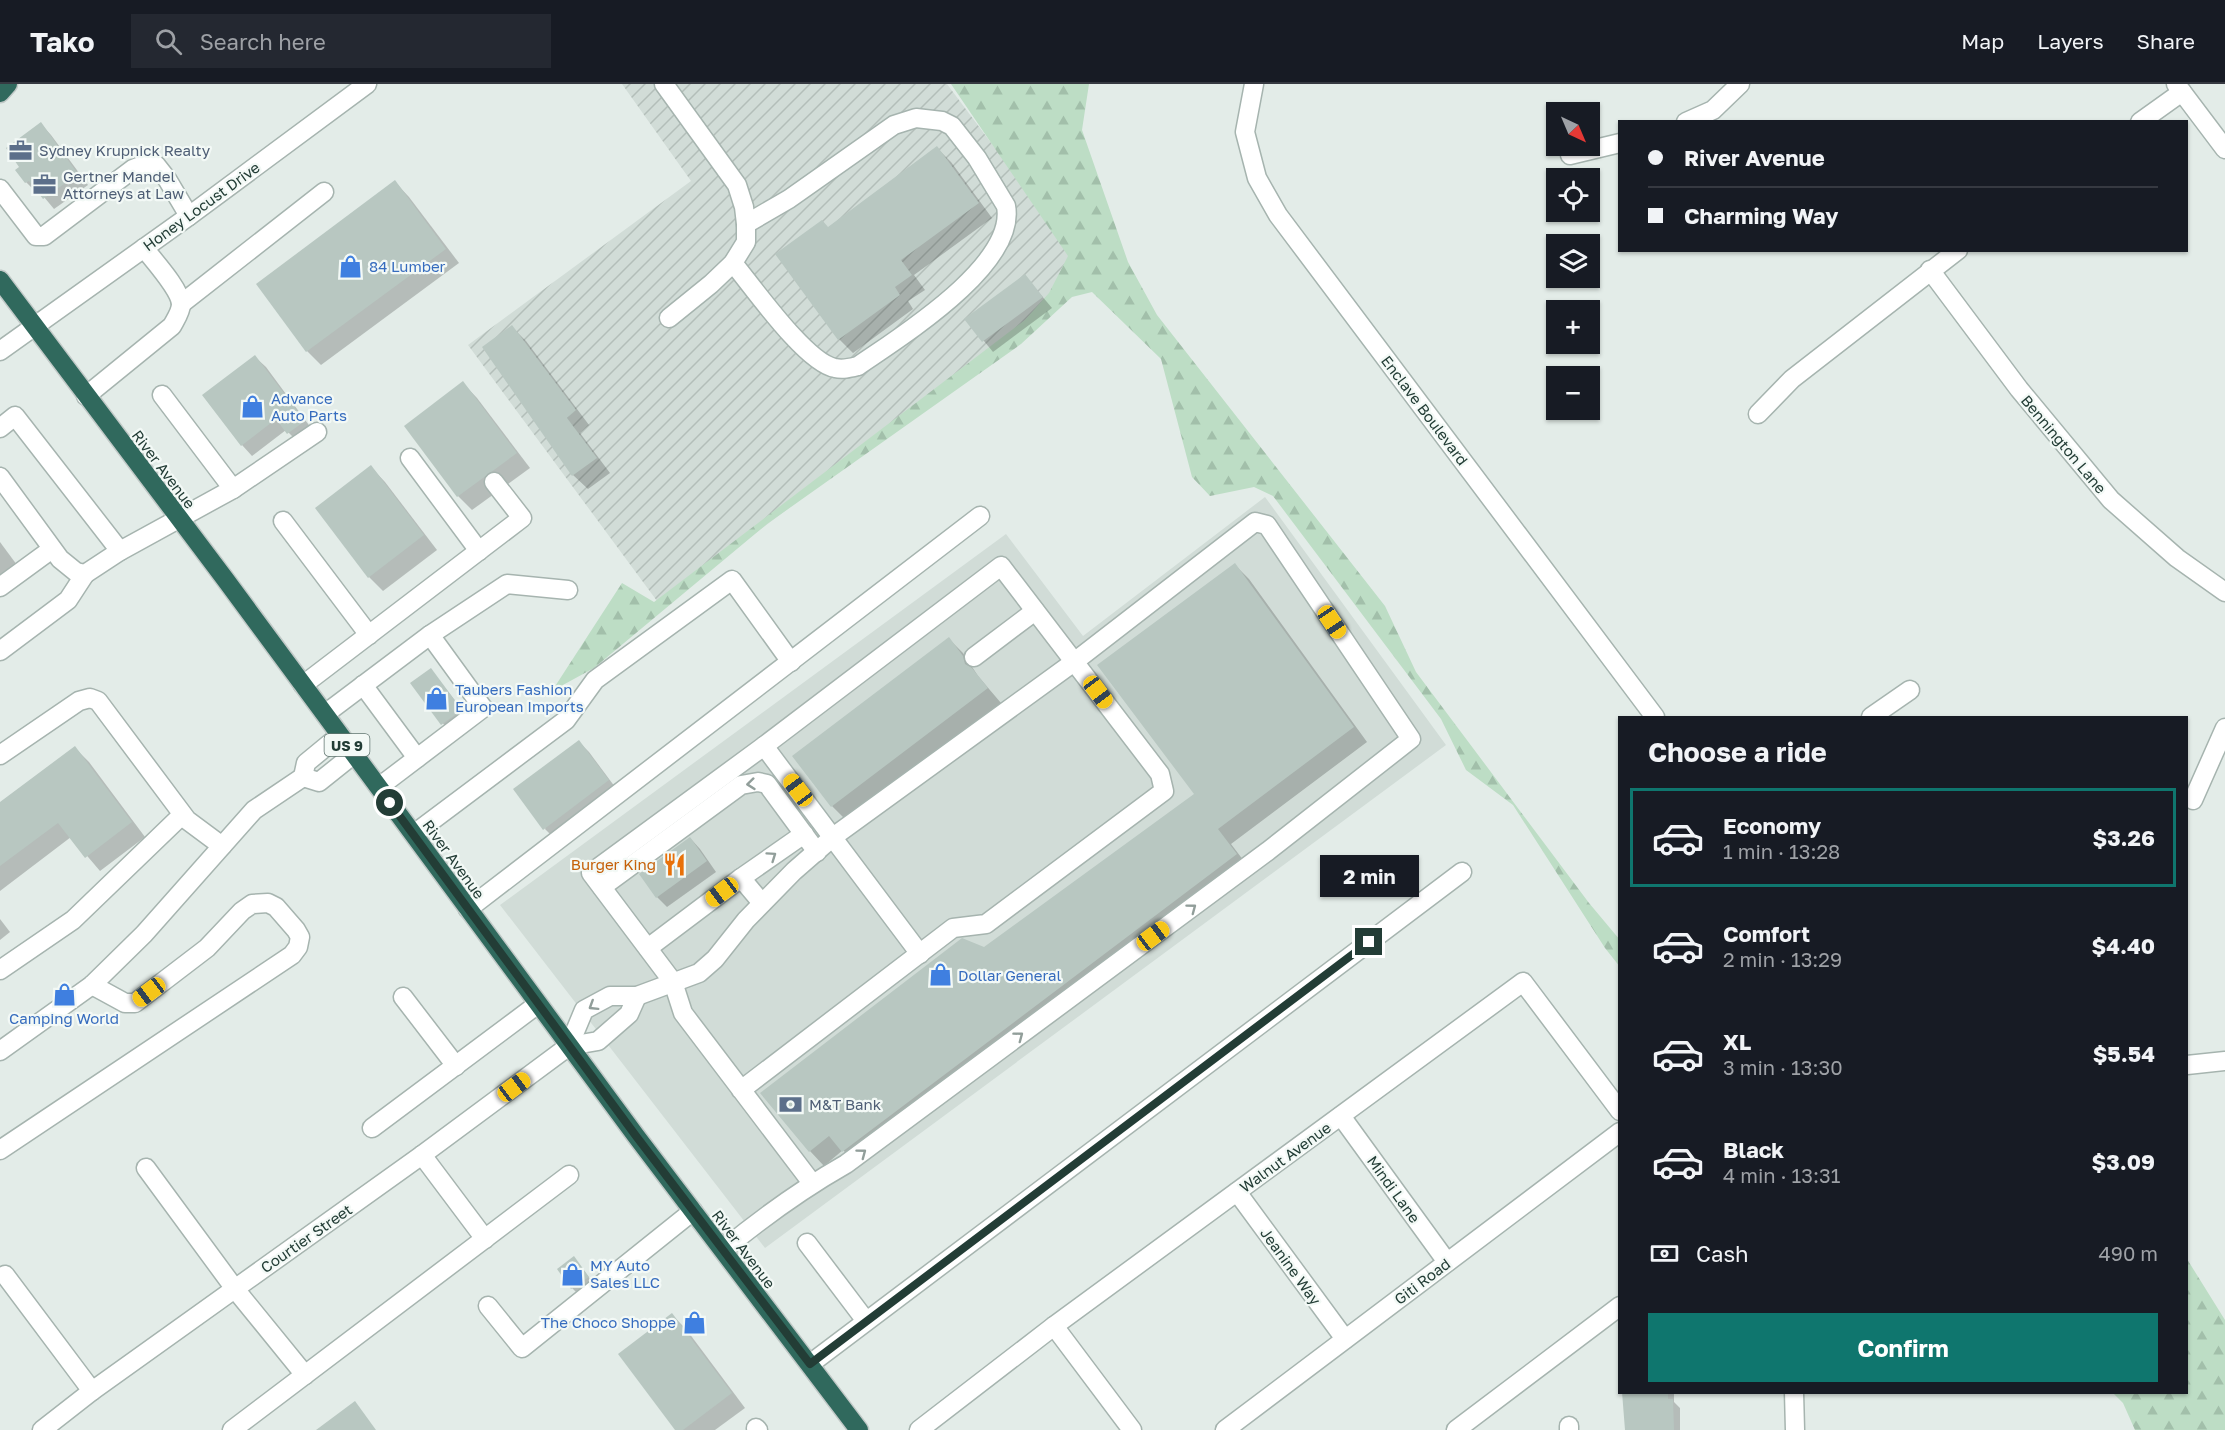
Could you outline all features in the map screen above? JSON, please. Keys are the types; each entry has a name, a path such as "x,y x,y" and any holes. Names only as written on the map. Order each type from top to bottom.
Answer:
{"highway":[{"path":"0,93 8,84"},
{"name":"River Avenue","path":"0,280 325,714 569,1046 858,1430"}],"street":[{"name":"Honey Locust Drive","path":"0,351 189,216 367,84"},
{"path":"664,84 737,185 744,207 746,224 746,242 733,263 669,318"},
{"name":"Enclave Boulevard","path":"1254,84 1245,132 1257,178 1278,215 1654,716"},
{"path":"1690,120 1713,110 1740,84"},
{"path":"2142,120 2179,88 2225,149"},
{"path":"733,263 805,350 833,368 844,369 858,366 961,290 994,251 1007,224 1007,214 1006,207 977,158 952,126 942,121 916,118 894,125 789,199 746,224"},
{"path":"1600,148 1618,143"},
{"path":"0,189 36,236 44,236 133,168 147,164 156,165 189,216"},
{"path":"181,304 324,192"},
{"path":"86,396 171,326 179,313 181,304 177,292 144,248"},
{"path":"1758,414 1792,379 1955,252"},
{"name":"Bennington Lane","path":"1930,270 2019,389 2111,500 2177,558 2225,592"},
{"path":"162,395 234,489"},
{"path":"0,428 15,416 120,551"},
{"path":"0,651 68,600 85,574 120,551 234,489 317,432"},
{"path":"410,458 479,550"},
{"path":"0,477 67,567 85,574"},
{"path":"303,685 522,518 494,482"},
{"path":"468,909 981,516"},
{"path":"283,521 369,635"},
{"path":"569,1046 584,1010 610,996 637,996 673,981 699,974 715,959 762,903 794,871 834,837 1074,662 1255,522 1267,525 1411,739 1268,851 846,1164 812,1183 767,1214 723,1250"},
{"path":"0,587 52,549"},
{"path":"741,1090 953,928 986,924 1164,791 1160,774 1001,566 764,746 591,873 673,981 683,1013 741,1090 812,1183"},
{"path":"414,834 566,720 595,680 732,580 791,662"},
{"path":"325,714 430,635 507,584 568,590"},
{"path":"974,657 1035,610"},
{"path":"379,787 483,708 430,635"},
{"path":"363,685 417,758"},
{"path":"1872,716 1910,690"},
{"path":"0,755 79,701 90,698 98,701 187,820 222,846"},
{"path":"2193,800 2225,728"},
{"path":"0,1051 92,986 144,934 254,810 303,777 306,763 340,735"},
{"path":"764,746 920,954"},
{"path":"303,777 319,782 354,754"},
{"path":"602,887 741,785 758,782 767,784 817,852"},
{"path":"0,970 73,920 182,814"},
{"path":"648,948 804,834"},
{"path":"810,1364 1462,872"},
{"path":"741,878 762,903"},
{"path":"0,1150 292,955 298,947 300,937 276,907 268,903 252,904 242,911 207,948 135,1003 125,1003 92,986"},
{"name":"Walnut Avenue","path":"919,1430 1054,1326 1523,982 1618,1108"},
{"path":"403,996 456,1066"},
{"path":"569,1046 598,1041 629,1014 637,996"},
{"path":"372,1128 538,1004"},
{"name":"Courtier Street","path":"42,1430 92,1391 422,1155 569,1046"},
{"path":"2188,1065 2225,1061"},
{"name":"Mindi Lane","path":"1341,1116 1447,1262"},
{"name":"Giti Road","path":"1225,1430 1618,1133"},
{"path":"422,1155 485,1239"},
{"path":"146,1168 235,1289 305,1375"},
{"path":"232,1430 569,1175"},
{"name":"Jeanine Way","path":"1237,1192 1345,1339"},
{"path":"488,1306 522,1348 693,1211"},
{"path":"807,1243 866,1321"},
{"path":"5,1275 92,1391"},
{"path":"1456,1430 1618,1308"},
{"path":"1054,1326 1132,1430"},
{"path":"1794,1394 1794,1430"}],"shaded area":[{"path":"622,84 947,84 1093,279 660,605 468,345 691,181"},
{"path":"1265,497 1446,745 765,1248 500,905 1006,534 1083,636"}],"green space":[{"path":"951,84 1089,84 1082,130 1128,262 1157,315 1385,606 1416,672 1589,903 1618,938 1618,964 1605,948 1513,805 1466,770 1441,719 1273,496 1254,487 1210,496 1192,477 1161,359 1092,292 1072,297 1021,344 767,524 594,668 552,691 622,583 654,602 1025,320 1049,293 1068,256"},
{"path":"2188,1261 2225,1320 2225,1430 2135,1430 2123,1403 2114,1394 2188,1394"}],"building":[{"path":"41,122 78,174 43,199 29,181 25,183 15,170 19,167 6,148"},
{"path":"937,146 979,203 901,260 912,275 895,287 900,295 838,340 775,254 822,220 828,227"},
{"name":"84 Lumber","path":"395,180 446,249 306,352 256,284"},
{"path":"1025,274 1043,297 982,342 964,319"},
{"path":"512,325 576,410 567,418 597,458 572,476 482,347"},
{"name":"Advance Auto Parts","path":"255,355 305,421 287,434 276,419 241,446 202,395"},
{"path":"463,381 517,453 457,497 404,426"},
{"path":"371,465 424,535 368,578 315,508"},
{"path":"1235,563 1354,727 1218,829 1237,854 842,1152 829,1136 809,1152 760,1093 962,938 984,947 1194,794 1097,665"},
{"path":"949,637 963,656 965,664 972,668 988,688 831,807 792,756"},
{"name":"Taubers Fashion European Imports","path":"431,668 462,710 441,725 410,683"},
{"path":"579,740 609,780 543,830 513,789"},
{"path":"75,746 132,822 85,858 58,823 0,866 0,802"},
{"path":"690,837 707,861 656,898 639,874"},
{"name":"MY Auto Sales LLC","path":"574,1256 589,1277 571,1289 557,1269"},
{"path":"672,1313 732,1393 683,1430 675,1430 618,1354"},
{"path":"1622,1394 1668,1394 1668,1399 1673,1399 1674,1430 1625,1430"},
{"path":"355,1401 376,1430 316,1430"}],"place":[{"name":"Sydney Krupnick Realty","path":"21,150"},
{"name":"Gertner Mandel Attorneys at Law","path":"45,185"},
{"name":"84 Lumber","path":"351,266"},
{"name":"Advance Auto Parts","path":"253,407"},
{"name":"Taubers Fashion European Imports","path":"437,698"},
{"name":"Burger King","path":"674,864"},
{"name":"Dollar General","path":"940,975"},
{"name":"Camping World","path":"64,994"},
{"name":"M&T Bank","path":"791,1104"},
{"name":"MY Auto Sales LLC","path":"572,1274"},
{"name":"The Choco Shoppe","path":"694,1322"}],"route":[{"path":"390,803 636,1136 810,1364 1369,942"}]}
